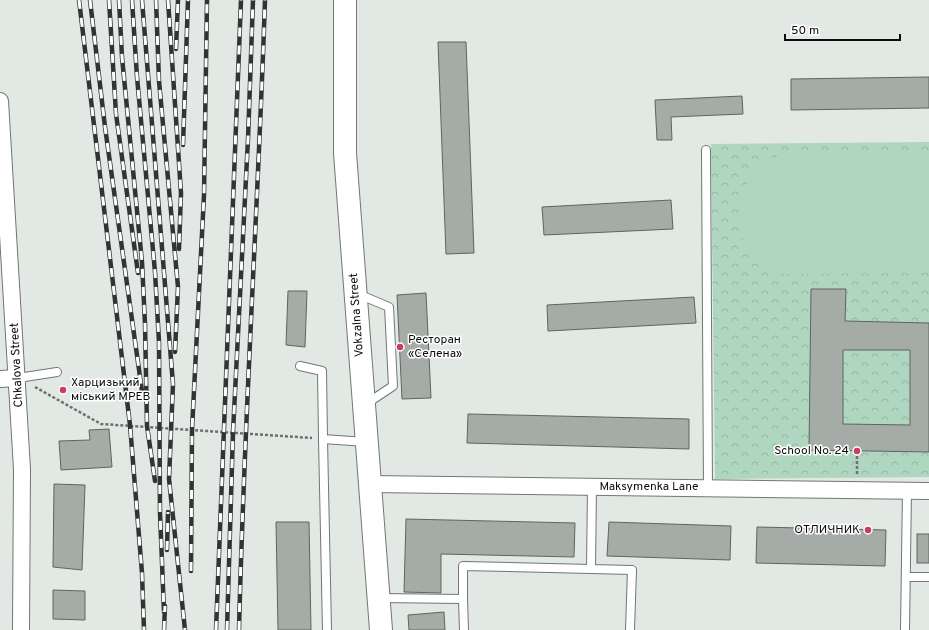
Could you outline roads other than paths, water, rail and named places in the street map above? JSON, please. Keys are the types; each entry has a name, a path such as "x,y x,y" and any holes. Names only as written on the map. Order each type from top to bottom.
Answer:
{"main road":[{"name":"Vokzalna Street","path":"345,0 345,153 381,630"}],"street":[{"name":"Chkalova Street","path":"0,101 18,378 22,469 22,630"},
{"path":"0,378 18,378"},
{"name":"Maksymenka Lane","path":"369,484 929,491"}],"lane":[{"path":"706,150 708,488"},
{"path":"356,293 389,307 393,386 364,405"},
{"path":"300,366 322,371 327,630"},
{"path":"18,378 57,372"},
{"path":"323,439 367,442"},
{"path":"591,569 592,487"},
{"path":"905,630 907,490"},
{"path":"464,630 463,566 632,570 630,630"},
{"path":"906,577 929,577"},
{"path":"378,598 463,599"}],"railway":[{"path":"79,0 130,425 142,573 144,630"},
{"path":"90,0 105,127 142,391"},
{"path":"109,0 116,114 138,273"},
{"path":"119,0 122,57 142,262 147,426 155,481"},
{"path":"132,0 137,77 155,272 159,342 160,513 164,612"},
{"path":"142,0 173,384 169,479 185,630"},
{"path":"156,0 159,81 178,287 175,352"},
{"path":"168,0 181,193 179,249"},
{"path":"176,49 178,0"},
{"path":"183,145 188,0"},
{"path":"191,571 192,430 204,195 207,0"},
{"path":"216,630 241,0"},
{"path":"227,630 233,432 248,139 253,0"},
{"path":"239,630 244,472 265,0"},
{"path":"167,550 168,512"},
{"path":"164,630 165,606"}],"place":[{"name":"Ресторан «Селена»","path":"400,347"},
{"name":"Харцизький міський МРЕВ","path":"63,390"},
{"name":"School No. 24","path":"857,451"},
{"name":"ОТЛИЧНИК","path":"868,530"}]}
